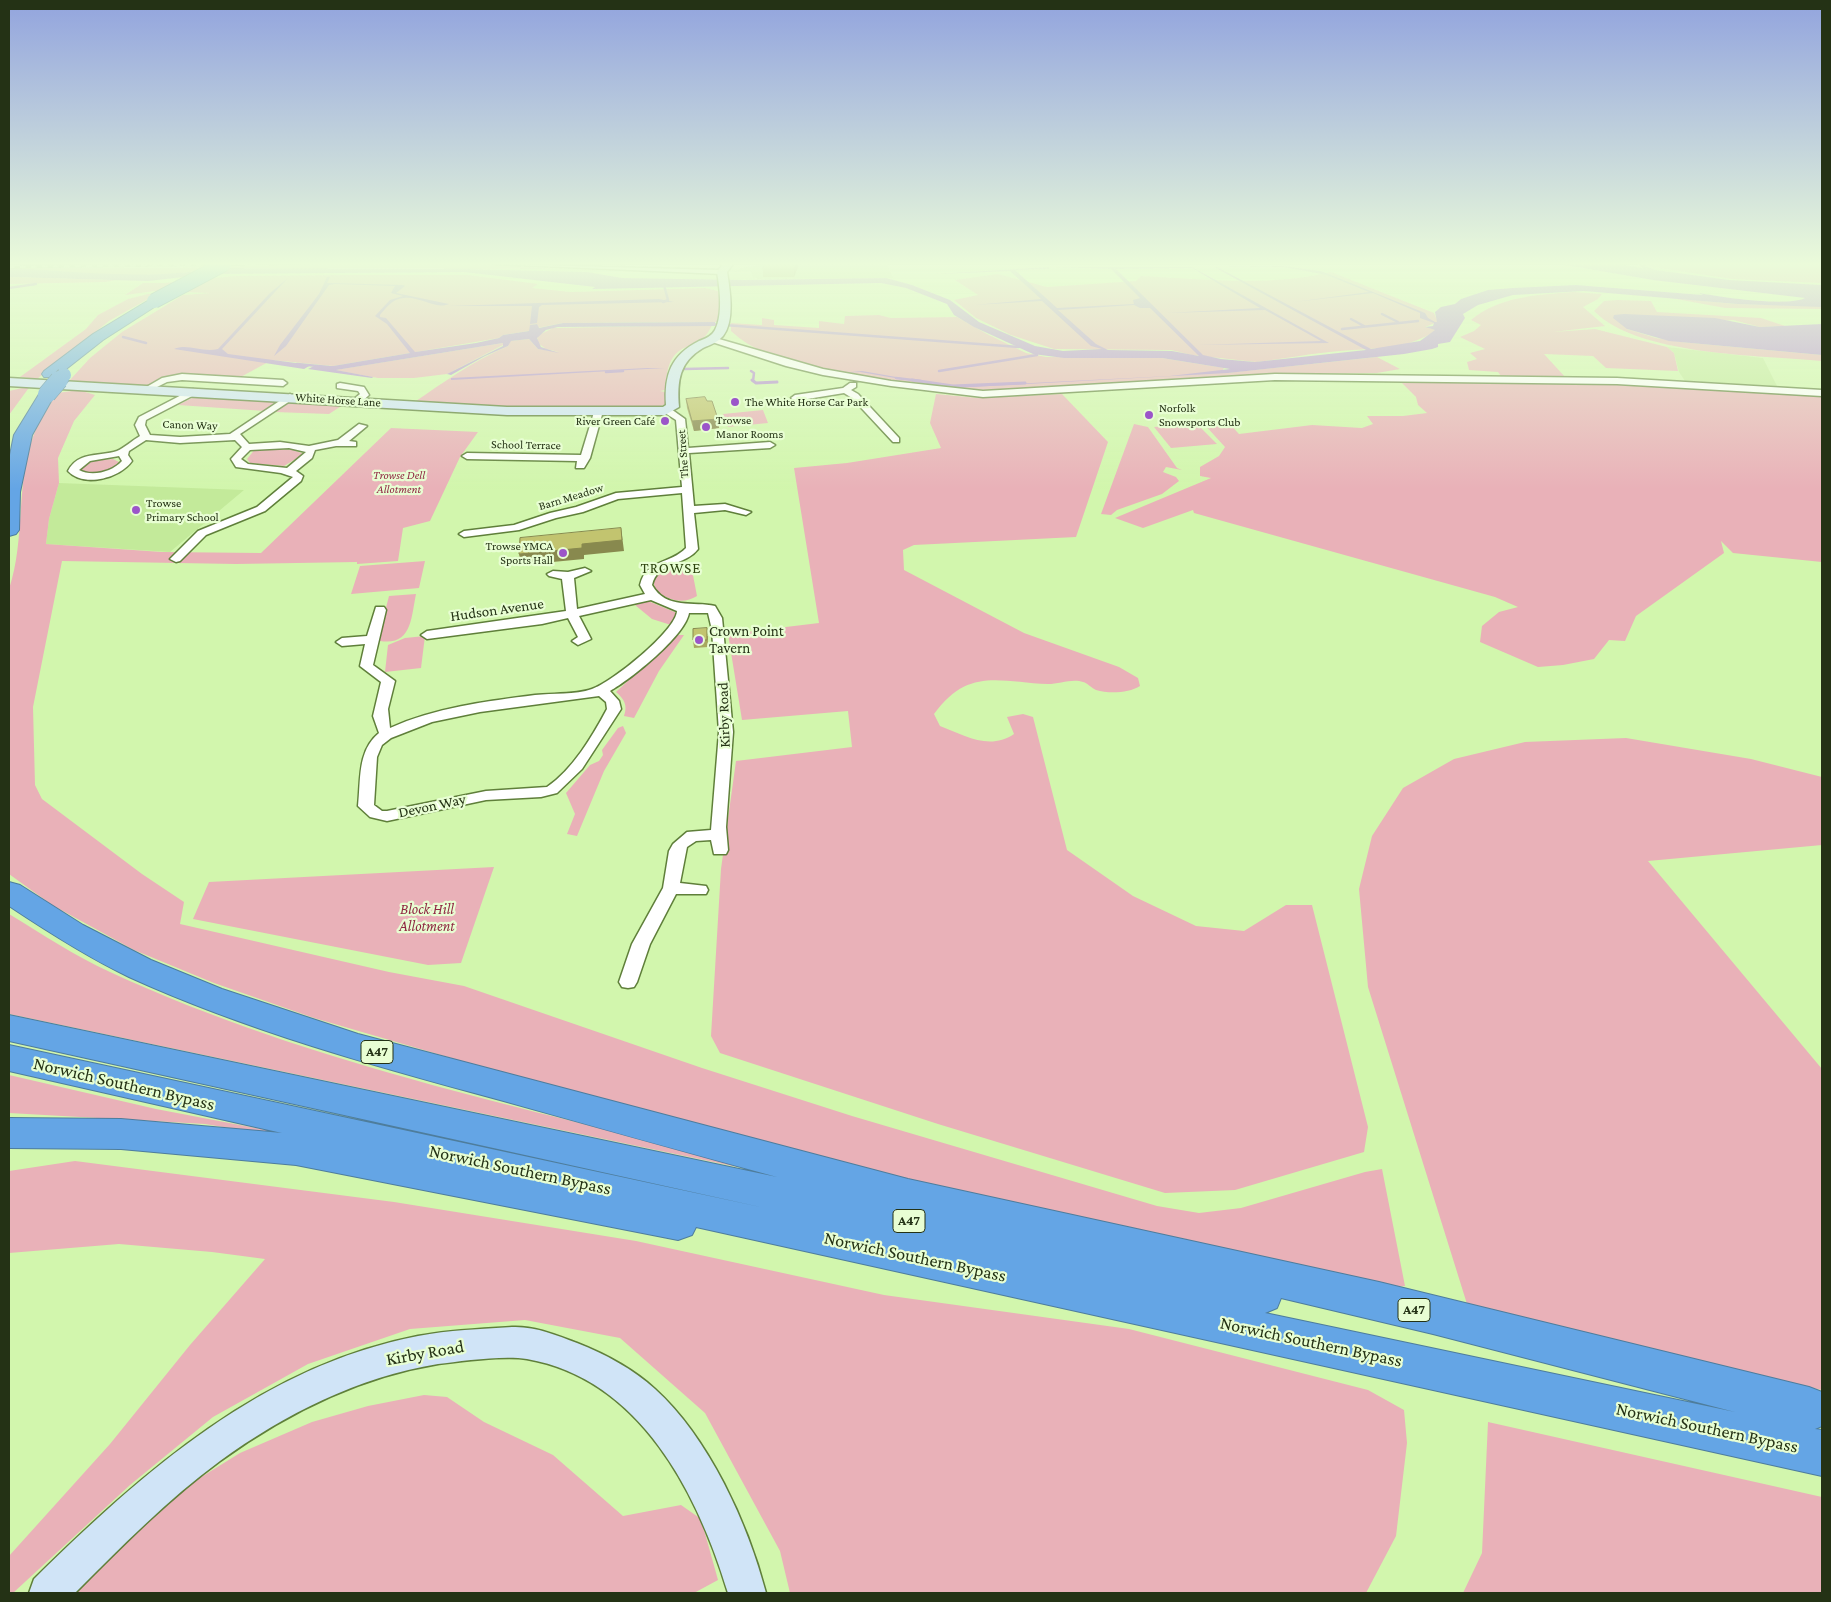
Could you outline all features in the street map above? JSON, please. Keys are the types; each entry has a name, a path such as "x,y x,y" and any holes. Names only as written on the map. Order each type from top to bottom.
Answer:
{"highway":[{"path":"9,432 57,375 96,339"},
{"path":"9,530 11,492 23,435 40,394"},
{"name":"A47","path":"9,892 41,915 123,961 204,995 305,1030 412,1062 776,1162 1016,1221 1377,1301 1816,1411"},
{"name":"Norwich Southern Bypass","path":"9,1028 768,1192 1816,1411"},
{"name":"Norwich Southern Bypass","path":"9,1058 732,1218 1822,1453"},
{"name":"A47","path":"9,1132 121,1134 296,1150 602,1210 1147,1306"}],"street":[{"name":"The Street","path":"652,596 646,585 649,575 661,565 681,557 692,549 685,490 680,420 668,411 673,406 674,369 687,352 712,339"},
{"path":"712,339 734,344 769,358 836,375 941,391 990,394 1294,376 1626,382 1822,392"},
{"path":"147,389 165,380 182,377 283,383"},
{"path":"794,398 845,390 862,379"},
{"name":"White Horse Lane","path":"9,382 507,411 668,411"},
{"path":"340,386 361,389 365,395 356,402"},
{"path":"845,390 855,396 897,440"},
{"path":"123,453 127,463 116,470 87,476 73,471 77,465 86,460 123,453 144,437 145,434 140,425 142,419 193,392"},
{"path":"247,447 234,434 290,397"},
{"name":"School Terrace","path":"467,456 582,462 598,411"},
{"path":"340,443 362,426"},
{"name":"Canon Way","path":"144,437 186,440 236,437"},
{"path":"176,559 202,533 262,509 298,479 298,476 290,471 240,465 236,459 247,447 268,445 309,449 340,443 353,444"},
{"path":"682,451 770,445"},
{"path":"290,471 312,452 309,449"},
{"name":"Barn Meadow","path":"464,534 515,528 554,515 579,510 616,496 685,490"},
{"path":"688,510 730,503 746,512"},
{"path":"553,574 568,576 584,570"},
{"path":"568,576 567,594 572,615 585,639 578,641"},
{"path":"602,691 671,635 683,615 683,609 652,596"},
{"name":"Hudson Avenue","path":"427,635 512,625 572,615 652,596"},
{"name":"Kirby Road","path":"671,888 677,851 681,844 692,836 720,842 726,744 726,699 719,634 714,613 711,609 683,609"},
{"path":"380,610 366,666 388,681 378,719 381,728 387,734"},
{"path":"342,642 373,639"},
{"name":"Devon Way","path":"602,691 612,700 614,709 612,714 586,754 560,785 551,791 496,794 463,799 393,815 380,816 372,813 366,806 370,754 376,742 387,734 415,724 470,710 544,697 602,691"},
{"path":"628,982 641,944 671,888 700,890"},
{"name":"Kirby Road","path":"48,1593 158,1487 232,1432 298,1394 354,1368 412,1353 464,1345 526,1343 568,1356 610,1376 650,1408 673,1435 718,1510 747,1593"}],"shaded area":[{"path":"228,339 232,339 222,349 228,354 311,365 304,369 174,349 185,347 206,350 218,349"},
{"path":"285,339 291,339 274,356"},
{"path":"399,339 404,339 415,352 496,339 537,339 541,347 559,353 538,349 529,339 511,341 508,346 485,356 451,375 447,374 503,346 503,343 336,370 372,378 308,369 314,366 333,366 410,353"},
{"path":"1000,339 1018,339 1035,346 1063,351 1102,349 1091,346 1083,339 1090,339 1108,350 1172,351 1199,356 1181,339 1187,339 1203,355 1221,359 1255,362 1366,350 1345,339 1352,339 1371,349 1420,341 1423,339 1452,339 1450,342 1438,344 1438,347 1432,349 1404,354 1228,373 953,388 860,372 841,373 862,371 953,387 1170,376 1230,369 1162,358 1064,358 1033,354"},
{"path":"1317,339 1329,343 1198,345 1321,341"},
{"path":"1661,339 1822,339 1822,355"},
{"path":"1667,347 1763,358 1777,386 1685,381 1679,372 1674,353"},
{"path":"665,368 451,380 451,378"},
{"name":"Trowse Primary School","path":"59,483 244,490 170,552 46,544 49,519"}],"green space":[{"path":"73,339 87,339 37,379 20,377"},
{"path":"114,339 494,339 333,366 272,360 237,379 181,376 149,387 69,381 90,358"},
{"path":"529,339 538,349 559,352 546,349 538,343 537,339 702,339 683,348 674,356 668,368 665,390 660,391 665,392 666,404 656,408 509,409 413,403 471,365 508,346 510,341"},
{"path":"740,339 997,339 1026,353 1046,357 1162,358 1224,368 1222,371 1226,373 1377,357 1400,369 1377,373 1265,374 979,392 937,388 808,366 777,357"},
{"path":"1023,339 1420,339 1390,347 1330,352 1256,362 1192,355 1171,350 1054,349"},
{"path":"1464,339 1634,339 1667,347 1674,353 1678,371 1606,368 1593,356 1544,354 1566,378 1501,376 1498,372 1469,370 1467,362 1477,359 1470,353 1485,349"},
{"path":"1646,339 1822,355 1822,361 1701,351"},
{"path":"503,343 503,345 447,374 414,378 378,378 335,370"},
{"path":"1397,378 1717,387 1822,395 1822,562 1733,553 1721,541 1724,553 1636,616 1625,641 1609,640 1594,659 1563,665 1538,667 1480,642 1482,626 1499,612 1518,607 1495,597 1194,513 1193,510 1143,528 1115,518 1211,478 1200,476 1200,467 1219,456 1225,447 1203,423 1227,421 1239,434 1312,425 1362,428 1373,424 1367,416 1403,416 1427,413 1418,405 1416,397"},
{"path":"31,386 28,389 9,415 9,391"},
{"name":"Trowse Dell Allotment","path":"79,390 95,395 74,421 58,458 59,483 49,519 46,544 162,552 261,553 391,428 478,432 460,457 430,521 403,528 398,561 357,564 357,562 236,564 62,561 33,707 35,785 42,799 142,874 184,902 180,924 389,972 464,986 702,1068 852,1116 1157,1206 1199,1213 1241,1208 1365,1172 1382,1169 1405,1286 1376,1289 698,1130 314,1018 214,983 134,950 52,905 9,874 9,589 17,551 24,472 34,434 57,393"},
{"path":"936,394 978,398 1062,394 1108,442 1076,537 914,545 903,550 904,570 1024,633 1119,667 1138,678 1140,686 1130,690 1113,692 1096,690 1086,683 1079,681 1048,684 999,680 972,683 959,689 934,714 940,726 977,740 995,741 1005,739 1014,734 1007,717 1023,714 1033,717 1067,850 1133,896 1196,926 1244,931 1286,905 1312,905 1368,1127 1364,1152 1235,1190 1165,1193 938,1124 720,1053 711,1036 721,869 736,761 852,747 848,711 742,720 728,634 819,623 794,468 847,463 941,448 930,423"},
{"path":"194,397 279,401 265,411 178,405"},
{"path":"301,400 346,403 329,414 275,412 288,403"},
{"path":"763,410 768,423 728,427 723,414"},
{"path":"1196,423 1217,444 1171,448 1154,427"},
{"path":"1134,424 1148,427 1177,468 1182,470 1166,467 1163,472 1176,477 1179,481 1162,494 1117,510 1111,515 1101,514"},
{"path":"256,448 293,450 304,454 284,466 250,463 247,459"},
{"path":"113,459 119,462 107,471 91,473 81,470 83,466 93,461"},
{"path":"425,561 419,588 351,594 360,566"},
{"path":"680,561 692,570 697,596 681,601 670,599 655,590 653,577 660,570"},
{"path":"416,594 411,621 404,635 391,641 380,641 378,639 389,596"},
{"path":"648,601 677,613 671,625 652,619 635,605"},
{"path":"677,635 684,635 659,671 634,718 624,716 626,709 624,703 616,692"},
{"path":"425,636 421,668 385,672 388,645 405,638"},
{"path":"623,726 626,733 604,771 577,836 567,834 575,814 566,793 590,765 599,761 603,755 602,750 618,728"},
{"path":"1626,738 1751,759 1822,777 1822,845 1648,861 1822,1069 1822,1390 1485,1318 1467,1304 1368,987 1359,889 1372,836 1403,788 1454,759 1525,742"},
{"name":"Block Hill Allotment","path":"494,867 461,963 428,965 193,919 209,882"},
{"path":"9,914 97,966 187,1005 267,1035 431,1085 763,1168 761,1172 9,1014"},
{"path":"9,1075 156,1109 303,1137 301,1140 205,1124 9,1113"},
{"path":"75,1161 394,1202 636,1241 884,1295 1129,1329 1368,1390 1404,1410 1407,1443 1396,1536 1366,1593 790,1593 780,1551 705,1413 620,1338 525,1320 410,1329 308,1364 213,1417 130,1485 13,1593 9,1593 9,1556 110,1444 190,1345 265,1259 212,1252 119,1244 9,1253 9,1171"},
{"path":"424,1395 447,1397 484,1422 553,1455 623,1516 681,1505 701,1519 718,1580 694,1593 71,1593 169,1497 240,1453 312,1422 368,1406"},
{"path":"1488,1422 1822,1497 1822,1593 1463,1593 1482,1553"}],"building":[{"path":"705,397 707,401 712,401 718,419 692,421 686,399"},
{"path":"621,528 622,540 582,544 582,548 519,554 520,538"},
{"path":"707,628 707,640 693,640 693,629"}],"waterway":[{"path":"130,339 146,343"},
{"path":"909,339 1019,347"},
{"path":"939,371 1037,355"},
{"path":"297,364 329,367"},
{"path":"684,369 728,368"},
{"path":"606,372 623,371"},
{"path":"751,371 754,373 753,381"},
{"path":"896,378 921,381"},
{"path":"912,380 953,386 1025,383"},
{"path":"753,381 756,383 777,382"}],"place":[{"name":"The White Horse Car Park","path":"735,402"},
{"name":"Norfolk Snowsports Club","path":"1149,415"},
{"name":"River Green Café","path":"665,421"},
{"name":"Trowse Manor Rooms","path":"706,427"},
{"name":"Trowse Primary School","path":"136,510"},
{"name":"Trowse YMCA Sports Hall","path":"563,553"},
{"name":"Crown Point Tavern","path":"699,640"}],"district":[{"name":"TROWSE","path":"671,568"}]}
